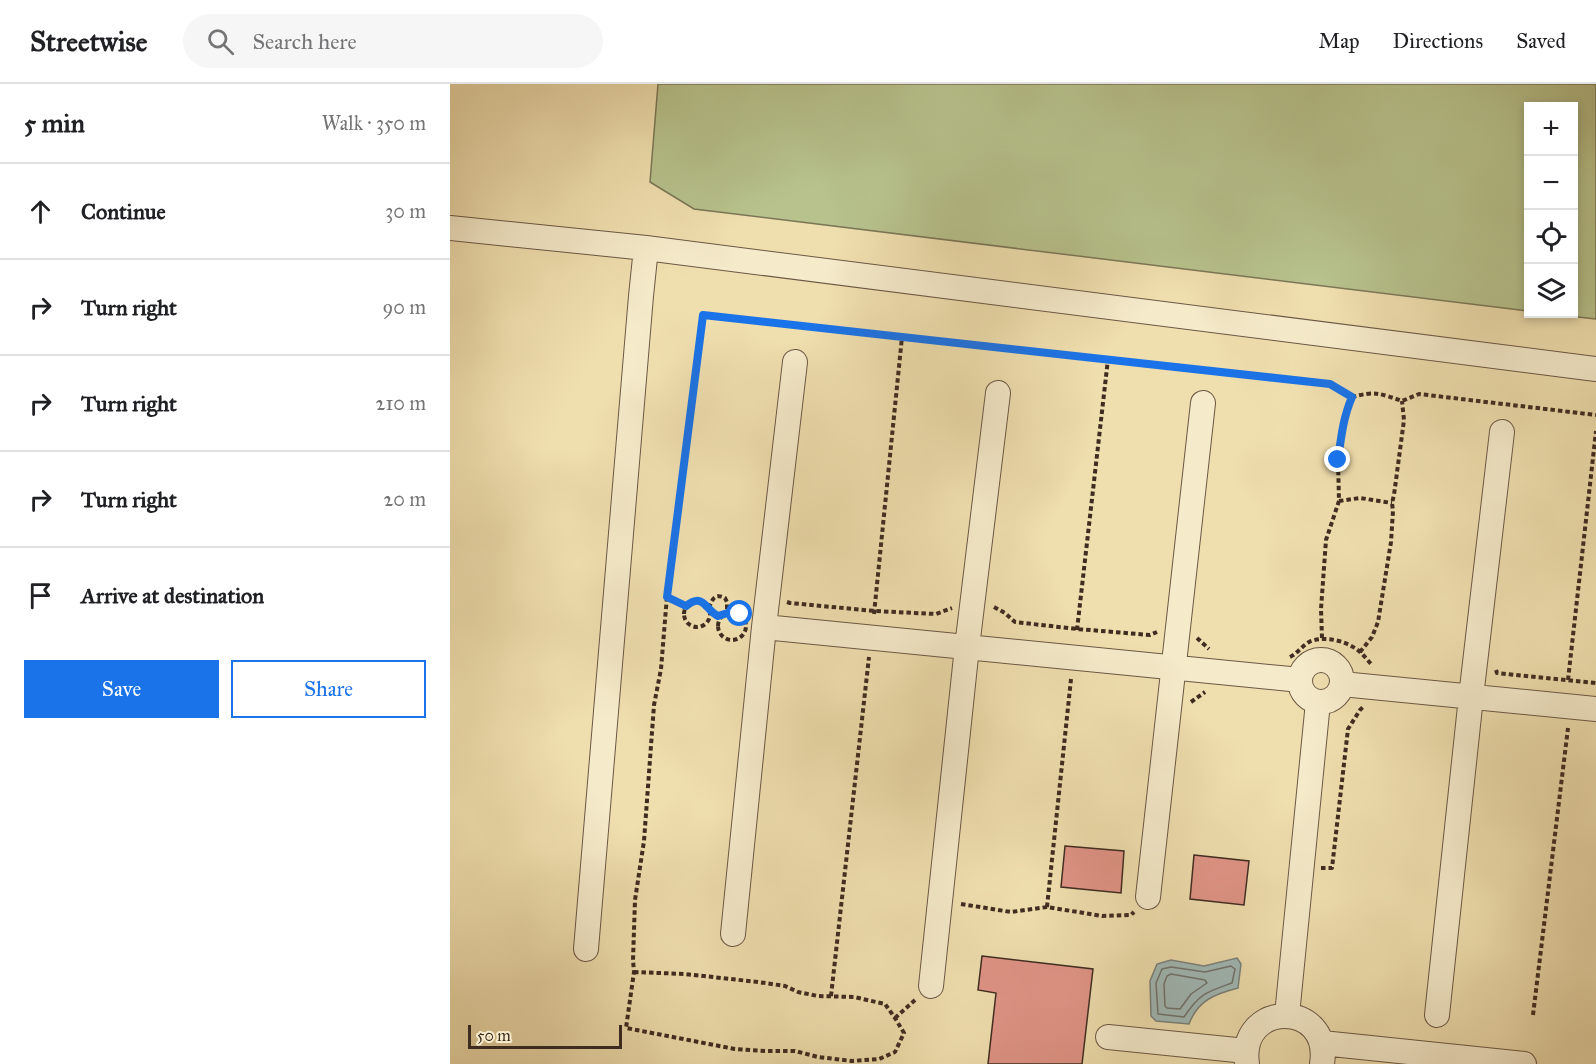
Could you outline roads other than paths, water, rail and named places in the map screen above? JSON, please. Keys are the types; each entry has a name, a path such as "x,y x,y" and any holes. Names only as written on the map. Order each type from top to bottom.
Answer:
{"street":[{"path":"450,228 646,248 1596,369"},
{"path":"586,949 646,248"},
{"path":"733,934 764,627 795,362"},
{"path":"931,986 967,647 998,393"},
{"path":"1148,897 1203,403"},
{"path":"1437,1015 1502,432"},
{"path":"764,627 1300,680"},
{"path":"1323,660 1330,661 1340,670 1342,684 1336,697 1330,701 1318,702 1309,699 1303,693 1300,680 1305,667 1310,662 1323,660"},
{"path":"1342,684 1596,709"},
{"path":"1287,1015 1318,702"},
{"path":"1108,1037 1247,1057 1249,1039 1255,1029 1264,1021 1275,1016 1287,1015 1298,1017 1309,1023 1317,1032 1322,1053 1524,1064"}],"water":[{"path":"1237,958 1241,964 1238,988 1208,999 1197,1009 1189,1024 1156,1021 1151,1016 1150,981 1157,964 1171,960 1204,966"}]}
